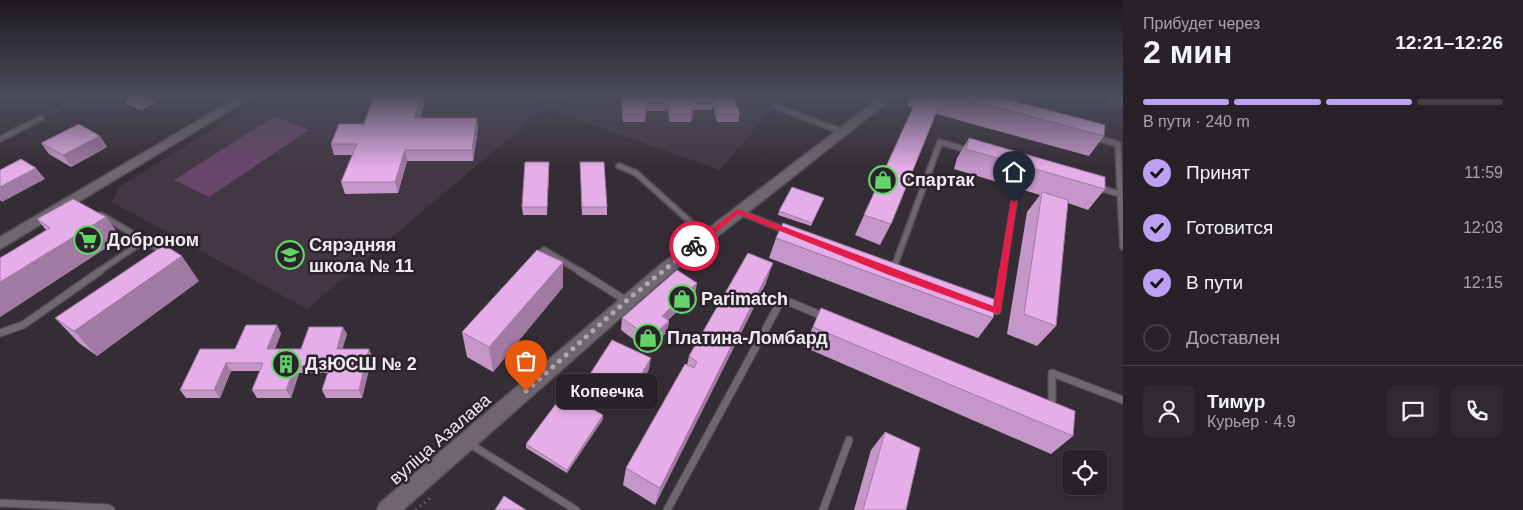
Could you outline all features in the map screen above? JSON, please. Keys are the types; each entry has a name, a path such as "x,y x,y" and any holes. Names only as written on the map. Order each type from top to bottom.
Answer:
{"street":[{"path":"0,244 79,202 211,120"},
{"name":"вуліца Азалава","path":"388,510 468,443 626,301 737,211 859,120"}],"lane":[{"path":"0,139 37,120"},
{"path":"811,120 843,132"},
{"path":"1090,136 1118,144 1123,247"},
{"path":"892,272 940,142 978,153"},
{"path":"619,166 636,173 706,236"},
{"path":"1092,186 1120,194"},
{"path":"980,304 997,311 1014,202"},
{"path":"737,211 794,234"},
{"path":"98,213 173,257"},
{"path":"0,333 23,325 145,240"},
{"path":"530,265 544,250 626,301"},
{"path":"883,269 901,276"},
{"path":"667,510 782,299 836,322"},
{"path":"1043,411 1052,414 1052,374 1123,400"},
{"path":"823,510 849,440"},
{"path":"468,443 576,510"},
{"path":"0,502 108,508 111,510"}],"path":[{"path":"416,510 438,490"}],"shaded area":[{"name":"Сярэдняя школа № 11","path":"228,120 531,120 307,309 112,202 119,187"},
{"path":"269,120 284,120 309,130 209,197 174,180"},
{"path":"578,120 763,120 720,170"}],"building":[{"path":"366,120 477,120 472,150 405,150 395,182 341,182 357,144 331,144 339,124 364,124"},
{"path":"907,120 933,120 891,224 864,215"},
{"path":"1043,120 1085,120 1105,125 1104,136"},
{"path":"79,124 100,136 63,155 41,143"},
{"path":"969,138 1105,177 1105,189 966,149"},
{"path":"21,159 36,168 0,187 0,170"},
{"path":"525,162 549,162 547,207 522,207"},
{"path":"580,162 604,162 607,207 582,207"},
{"path":"792,187 824,198 812,223 779,211"},
{"path":"1042,192 1068,200 1056,326 1024,314"},
{"path":"73,199 106,217 0,282 0,258 50,228 37,219"},
{"path":"783,223 996,300 993,318 776,238"},
{"path":"164,245 182,256 74,331 55,318"},
{"path":"537,250 563,262 489,347 462,332"},
{"path":"748,253 773,263 660,488 626,468 685,364 694,368 697,362 689,356"},
{"path":"677,270 697,283 662,316 669,321 650,338 622,318"},
{"path":"821,308 1075,411 1073,436 813,327"},
{"name":"ДзЮСШ № 2","path":"246,325 277,325 267,349 301,349 309,327 343,327 337,349 369,349 359,390 322,390 330,366 295,366 286,390 252,390 263,363 226,363 214,390 180,390 200,349 235,349"},
{"path":"612,340 651,358 630,393 590,374"},
{"path":"564,393 603,415 567,470 526,444"},
{"path":"885,432 920,448 906,510 863,510"},
{"path":"504,496 526,510 495,510"}],"way so far":[{"path":"526,391 626,301 694,246"}],"place":[{"name":"Спартак","path":"883,180"},
{"name":"Доброном","path":"88,240"},
{"name":"Сярэдняя школа № 11","path":"290,255"},
{"name":"Parimatch","path":"682,299"},
{"name":"Платина-Ломбард","path":"648,338"},
{"name":"ДзЮСШ № 2","path":"286,364"},
{"name":"Копеечка","path":"526,391"}],"route":[{"path":"694,246 737,211 997,311 1014,202"}]}
